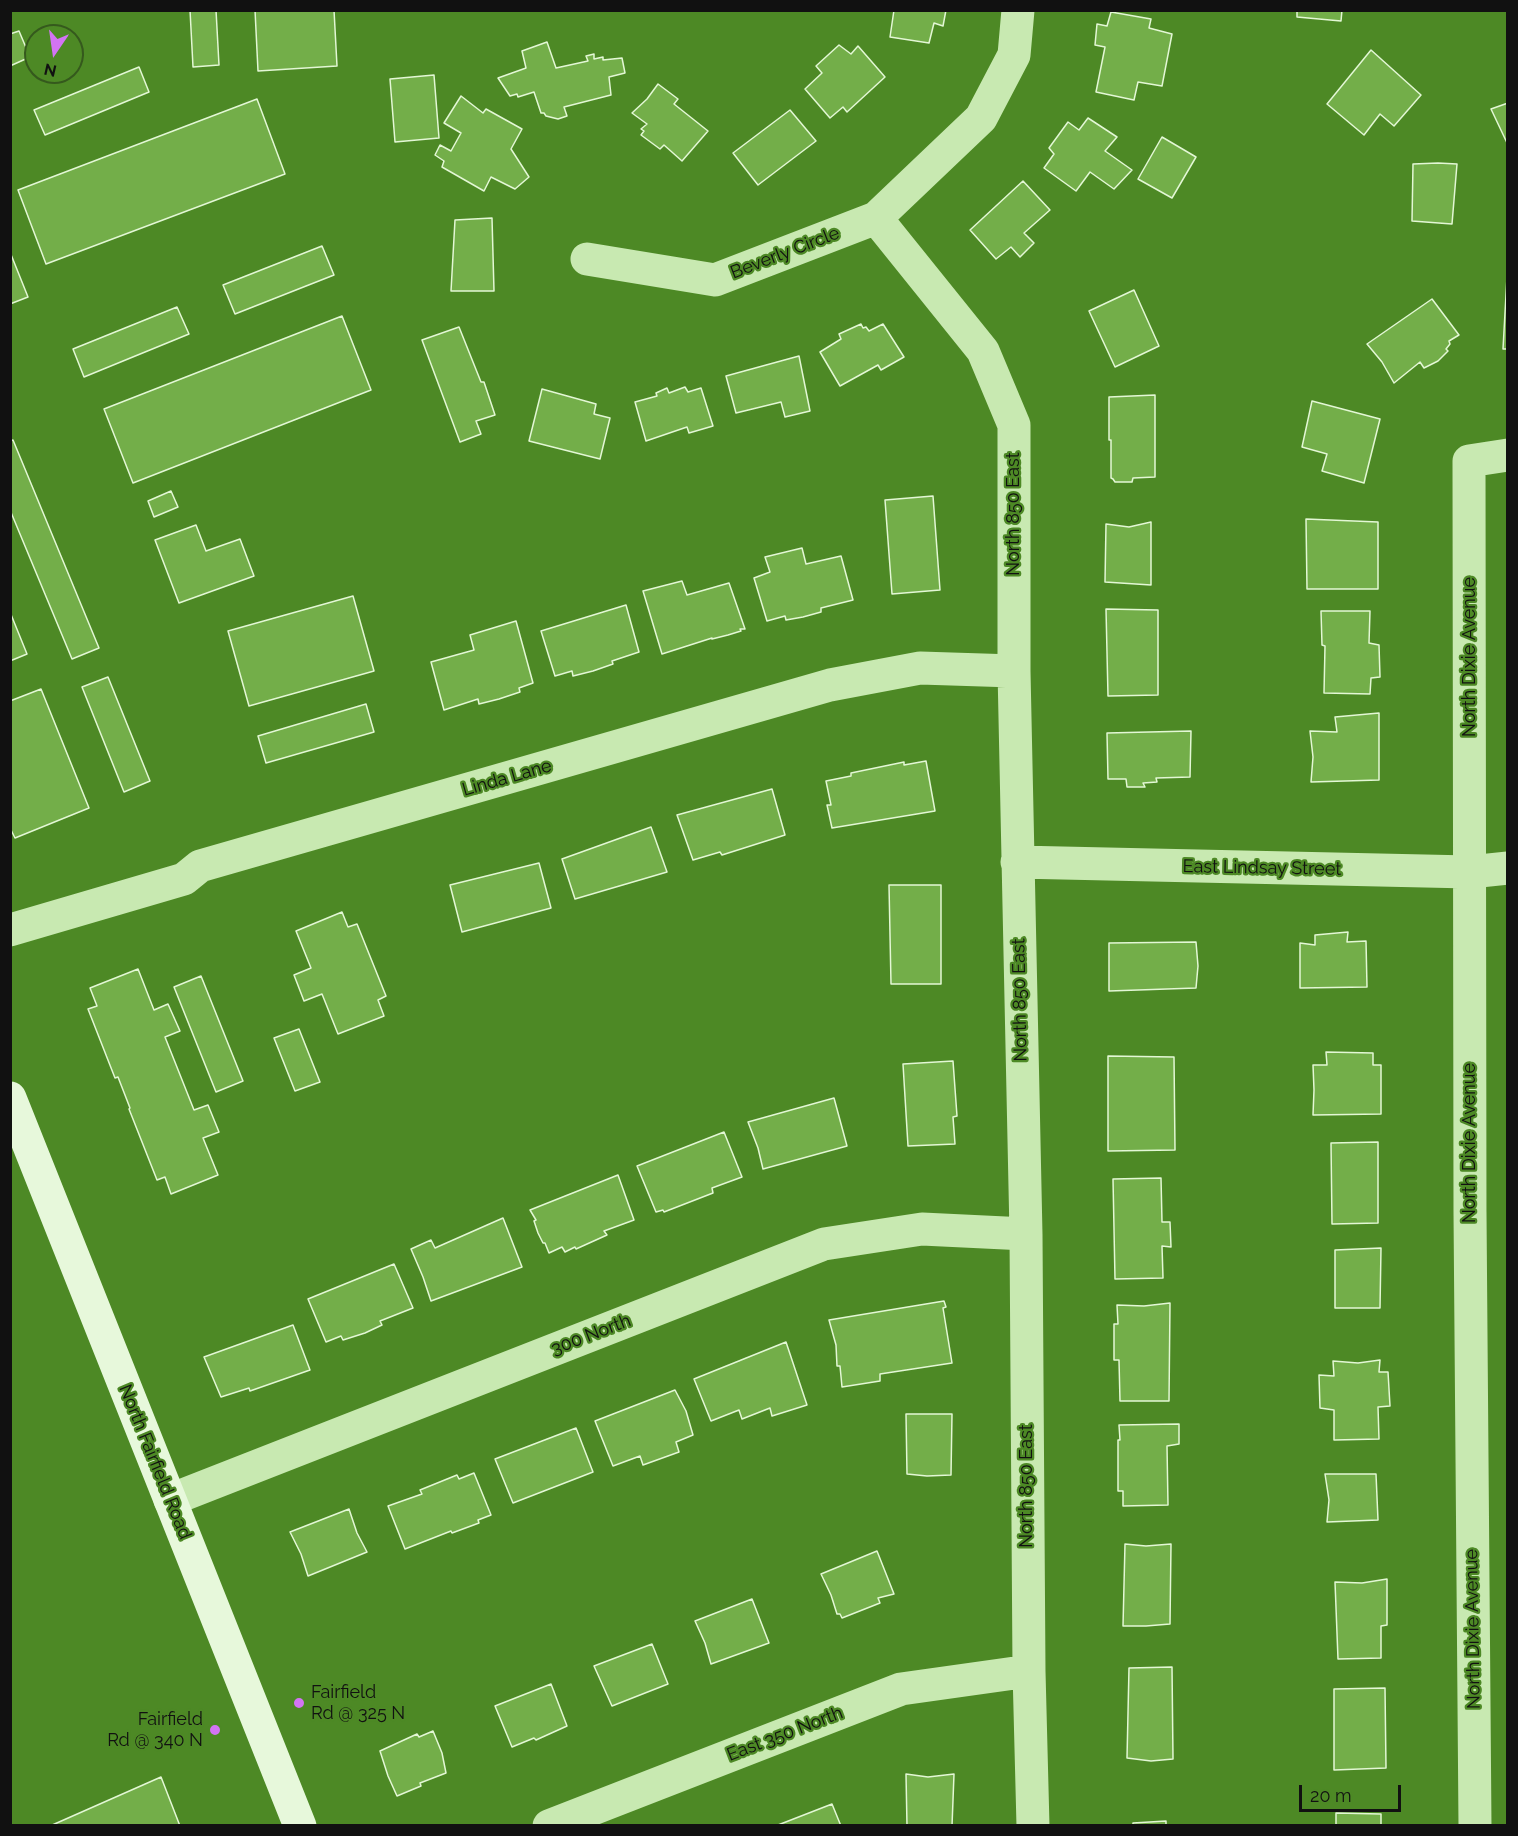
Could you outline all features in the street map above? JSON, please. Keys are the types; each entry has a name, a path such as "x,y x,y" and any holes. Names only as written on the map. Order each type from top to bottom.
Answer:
{"main road":[{"name":"North Fairfield Road","path":"10,1098 300,1826"}],"street":[{"path":"876,218 981,118 1014,55 1018,10"},
{"name":"Beverly Circle","path":"587,259 715,280 876,218"},
{"name":"North 850 East","path":"876,218 984,351 1014,425 1014,671 1026,1234 1029,1671 1033,1826"},
{"name":"North Dixie Avenue","path":"1475,1826 1470,1224 1469,461 1508,455"},
{"name":"Linda Lane","path":"10,930 184,879 200,866 830,686 920,668 1014,671"},
{"name":"East Lindsay Street","path":"1017,862 1470,872 1508,868"},
{"name":"300 North","path":"170,1500 824,1244 922,1229 1026,1234"},
{"name":"East 350 North","path":"549,1826 901,1689 1029,1671"}],"building":[{"path":"190,10 216,10 219,65 193,67"},
{"path":"255,10 334,10 337,66 258,71"},
{"path":"894,10 946,10 943,26 934,23 929,43 890,37"},
{"path":"1297,10 1342,10 1341,21 1297,17"},
{"path":"1111,12 1151,19 1149,28 1172,34 1162,86 1138,82 1134,100 1096,92 1105,47 1095,45 1097,24 1107,26"},
{"path":"19,31 24,43 24,60 10,66 10,34"},
{"path":"547,42 556,68 588,61 586,56 594,54 594,59 622,58 625,73 609,77 611,95 564,107 567,116 558,119 546,116 541,113 534,92 518,97 517,94 510,96 498,78 526,68 522,51"},
{"path":"839,45 851,54 858,46 885,77 847,112 843,107 830,118 805,89 822,73 816,66"},
{"path":"1371,50 1421,95 1394,126 1380,114 1364,135 1327,104"},
{"path":"139,67 149,92 45,135 34,110"},
{"path":"434,75 439,138 395,142 390,79"},
{"path":"658,84 678,99 674,104 708,131 682,161 664,145 660,149 641,135 644,131 641,129 647,124 632,113 647,99"},
{"path":"461,96 483,113 486,109 522,129 511,149 529,177 515,189 491,177 484,191 442,167 444,161 435,155 440,145 451,151 461,133 444,123"},
{"path":"257,99 285,174 46,264 18,190"},
{"path":"1508,103 1508,145 1491,109"},
{"path":"790,110 816,141 758,185 733,153"},
{"path":"1088,118 1117,137 1105,151 1132,170 1114,189 1090,172 1076,191 1044,168 1054,154 1049,148 1068,122 1079,130"},
{"path":"1162,137 1196,157 1172,198 1138,179"},
{"path":"1413,164 1457,164 1452,224 1412,221"},
{"path":"1023,181 1050,210 1024,233 1034,243 1020,257 1011,247 996,259 970,230"},
{"path":"492,218 494,291 451,291 455,220"},
{"path":"322,246 334,275 235,314 223,285"},
{"path":"10,252 28,297 10,304"},
{"path":"1507,277 1508,349 1503,349"},
{"path":"1134,290 1159,346 1115,367 1089,311"},
{"path":"1432,299 1459,335 1449,341 1450,344 1446,349 1448,351 1438,361 1424,368 1420,362 1394,383 1382,362 1367,344"},
{"path":"177,307 189,334 84,377 73,349"},
{"path":"342,316 371,390 133,483 104,409"},
{"path":"861,324 869,331 883,324 904,357 881,370 878,365 840,386 820,352 841,339 839,334"},
{"path":"459,327 481,382 484,382 495,415 476,421 481,434 460,442 422,340"},
{"path":"799,356 810,411 785,417 781,402 736,413 726,376"},
{"path":"685,387 688,392 701,388 713,426 689,433 687,427 646,441 635,402 657,396 656,393 667,388 669,393"},
{"path":"542,389 596,404 594,414 610,418 600,459 529,441"},
{"path":"1155,395 1155,477 1133,478 1132,482 1115,482 1111,478 1109,397"},
{"path":"1312,401 1380,419 1364,483 1322,471 1327,454 1302,447"},
{"path":"13,440 99,648 72,659 10,510 10,441"},
{"path":"171,491 178,507 154,517 148,501"},
{"path":"933,496 940,590 892,594 885,500"},
{"path":"1306,519 1378,522 1378,589 1307,589"},
{"path":"1151,522 1151,585 1105,582 1106,524 1129,527"},
{"path":"196,525 206,551 240,539 254,576 179,603 155,540"},
{"path":"802,548 806,564 841,556 853,600 821,608 821,612 803,617 786,620 785,616 767,621 754,578 770,572 765,557"},
{"path":"682,581 687,595 729,583 745,629 662,654 643,591"},
{"path":"353,596 374,671 249,706 228,631"},
{"path":"626,605 639,652 612,661 613,664 593,671 573,676 572,671 555,676 541,631"},
{"path":"1106,609 1158,610 1158,695 1108,696"},
{"path":"1321,611 1370,611 1369,643 1379,645 1380,677 1371,678 1370,694 1324,693 1325,646 1322,645"},
{"path":"10,612 27,654 10,661"},
{"path":"516,621 533,683 519,688 520,692 499,699 479,704 478,699 444,710 431,662 474,650 470,635"},
{"path":"108,677 150,781 124,792 82,687"},
{"path":"41,689 89,808 15,838 10,828 10,701"},
{"path":"366,704 374,732 266,763 258,736"},
{"path":"1379,713 1379,780 1311,782 1313,757 1310,731 1337,732 1335,717"},
{"path":"1191,731 1190,777 1156,778 1157,782 1143,783 1145,787 1127,787 1126,779 1108,779 1107,733"},
{"path":"926,761 935,811 832,828 827,805 831,805 826,781 851,776 851,773 904,762 904,765"},
{"path":"772,789 785,835 722,855 720,852 693,860 677,815"},
{"path":"651,827 667,872 575,899 562,859"},
{"path":"539,863 551,908 462,932 450,885"},
{"path":"889,885 941,885 941,984 891,984"},
{"path":"342,912 348,927 357,924 386,996 378,1000 384,1016 338,1034 322,994 304,1001 294,975 311,968 296,931"},
{"path":"1348,932 1347,942 1366,941 1367,987 1300,988 1300,943 1315,945 1315,935"},
{"path":"1196,942 1198,966 1196,988 1109,991 1109,943"},
{"path":"138,969 154,1010 168,1004 180,1031 165,1037 194,1110 208,1105 219,1132 203,1138 218,1175 171,1194 165,1177 157,1180 118,1077 115,1078 88,1009 97,1006 90,988"},
{"path":"201,976 243,1081 216,1092 174,987"},
{"path":"299,1029 320,1082 295,1091 274,1038"},
{"path":"1326,1052 1373,1053 1373,1065 1381,1065 1381,1114 1313,1115 1313,1065 1327,1065"},
{"path":"1108,1056 1174,1057 1175,1150 1108,1151"},
{"path":"953,1061 957,1116 953,1117 955,1144 908,1146 903,1064"},
{"path":"834,1098 847,1146 763,1169 748,1122"},
{"path":"724,1132 742,1177 712,1188 713,1193 664,1212 663,1210 656,1212 637,1166"},
{"path":"1378,1142 1378,1223 1332,1224 1331,1143"},
{"path":"618,1175 634,1220 604,1231 607,1235 576,1249 575,1247 565,1252 562,1247 549,1253 538,1233 534,1221 536,1220 530,1210"},
{"path":"1161,1178 1162,1222 1170,1222 1171,1247 1162,1246 1163,1278 1115,1279 1113,1179"},
{"path":"503,1218 522,1267 431,1301 411,1249 431,1240 435,1248"},
{"path":"1381,1248 1380,1308 1335,1308 1335,1250"},
{"path":"394,1264 413,1308 380,1321 382,1325 365,1333 343,1340 341,1336 326,1342 308,1299"},
{"path":"944,1301 946,1307 943,1308 952,1363 880,1374 880,1381 842,1387 840,1366 837,1366 836,1345 829,1320"},
{"path":"1170,1303 1169,1401 1120,1401 1119,1360 1114,1360 1114,1324 1118,1324 1117,1305 1144,1306"},
{"path":"293,1325 310,1370 250,1391 249,1388 221,1397 204,1357"},
{"path":"786,1342 807,1405 772,1416 770,1408 742,1419 739,1410 711,1421 694,1379"},
{"path":"1380,1360 1379,1372 1388,1372 1390,1406 1378,1407 1379,1439 1334,1440 1334,1410 1320,1408 1319,1375 1334,1376 1333,1361 1358,1363"},
{"path":"675,1390 686,1411 693,1435 676,1442 679,1452 643,1465 640,1456 613,1466 595,1421"},
{"path":"906,1414 952,1414 951,1475 907,1474"},
{"path":"1179,1424 1179,1444 1167,1446 1168,1505 1123,1506 1123,1491 1118,1491 1119,1425"},
{"path":"576,1428 593,1472 513,1503 495,1459"},
{"path":"474,1473 491,1515 478,1520 479,1523 405,1549 388,1506 422,1494 420,1490 457,1475 459,1479"},
{"path":"1325,1474 1376,1474 1378,1520 1327,1522 1329,1500"},
{"path":"349,1509 357,1533 367,1552 308,1576 301,1554 290,1532"},
{"path":"1125,1544 1146,1546 1171,1544 1170,1624 1123,1626"},
{"path":"877,1551 894,1594 878,1598 880,1603 842,1618 840,1614 837,1614 821,1574"},
{"path":"1387,1579 1387,1625 1381,1626 1381,1658 1338,1659 1335,1582 1362,1583"},
{"path":"752,1599 769,1643 711,1664 695,1621"},
{"path":"652,1644 668,1684 612,1706 594,1666"},
{"path":"1172,1667 1173,1759 1151,1761 1127,1758 1129,1668"},
{"path":"551,1684 567,1726 536,1740 534,1738 512,1747 495,1706"},
{"path":"1385,1688 1386,1768 1334,1770 1334,1689"},
{"path":"433,1731 442,1753 446,1773 420,1783 421,1786 397,1796 380,1751 417,1734 419,1737"},
{"path":"906,1774 928,1777 954,1774 952,1826 907,1826"},
{"path":"161,1777 180,1826 50,1826"},
{"path":"832,1804 841,1826 778,1825"},
{"path":"1336,1813 1381,1814 1381,1826 1336,1826"},
{"path":"1166,1821 1166,1826 1133,1826 1133,1823"}],"place":[{"name":"Fairfield Rd @ 325 N","path":"299,1703"},
{"name":"Fairfield Rd @ 340 N","path":"215,1730"}]}
